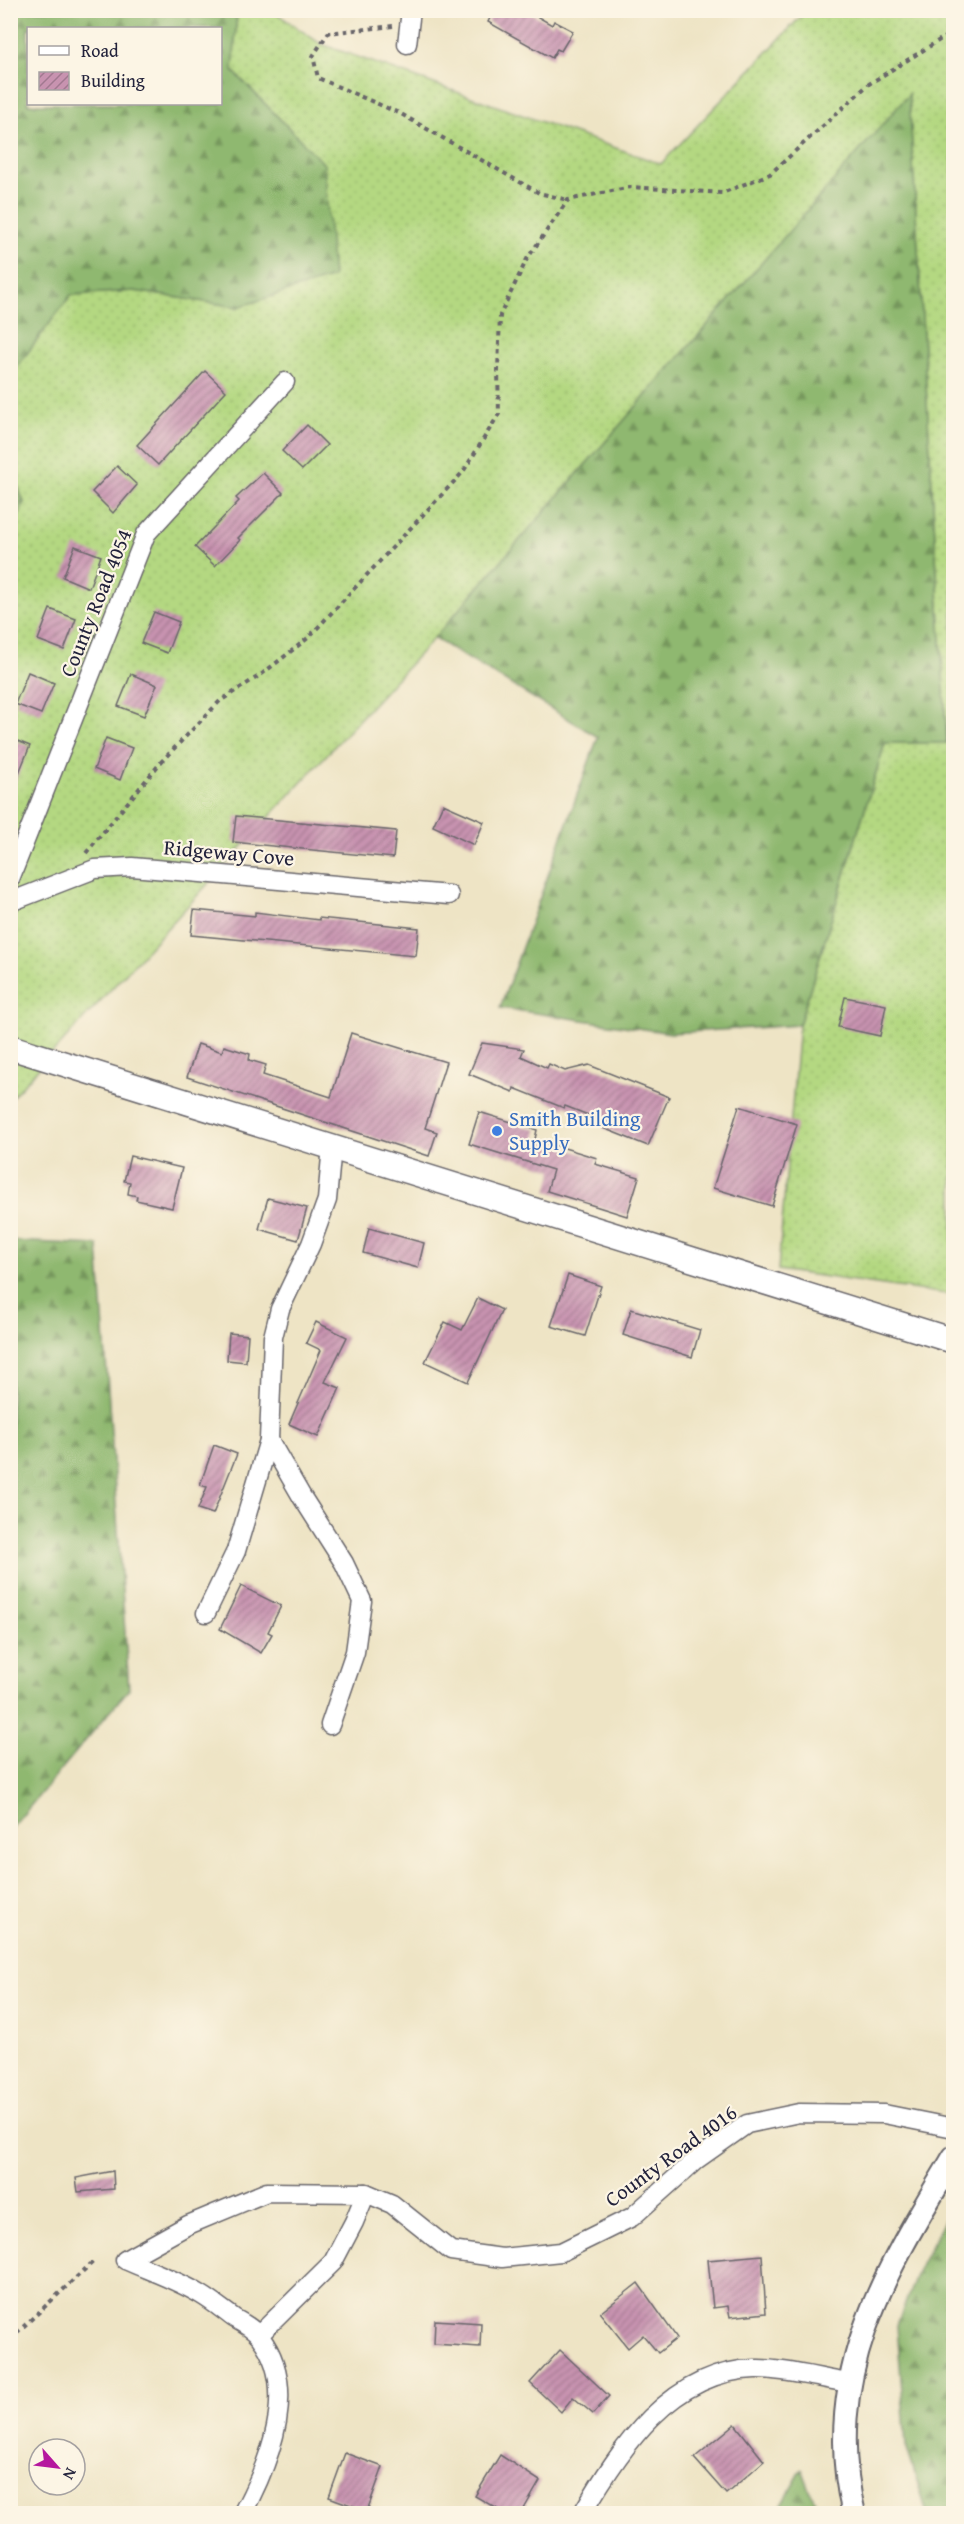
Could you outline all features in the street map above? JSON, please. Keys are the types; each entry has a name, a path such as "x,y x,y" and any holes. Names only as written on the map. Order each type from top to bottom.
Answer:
{"main road":[{"path":"10,1047 954,1341"}],"street":[{"path":"407,44 410,18"},
{"name":"County Road 4054","path":"10,879 146,534 285,382"},
{"name":"Ridgeway Cove","path":"10,902 95,869 132,867 449,895"},
{"path":"206,1613 236,1551 270,1440 273,1336 280,1309 311,1244 327,1200 332,1146"},
{"path":"270,1440 302,1497 344,1563 362,1601 355,1652 330,1725"},
{"name":"County Road 4016","path":"366,2193 392,2204 451,2251 502,2258 561,2252 632,2217 696,2160 747,2124 799,2113 884,2114 954,2128"},
{"path":"854,2514 844,2446 850,2383 862,2335 884,2279 954,2157"},
{"path":"242,2514 253,2494 272,2443 280,2394 278,2376 271,2354 259,2335 199,2294 126,2260 188,2225 267,2192 366,2193 333,2262 259,2335"},
{"path":"582,2514 597,2487 635,2434 675,2396 701,2381 731,2371 758,2369 850,2383"}],"path":[{"path":"410,18 328,33 313,56 318,78 402,114 539,193 568,200 631,187 722,193 770,174 869,84 954,32"},
{"path":"66,881 138,789 205,717 220,702 262,674 308,638 463,472 499,414 500,315 527,259 568,200"},
{"path":"10,2339 94,2261"}],"green space":[{"path":"11,10 237,11 233,71 324,164 333,277 238,307 134,291 71,295 11,375"},
{"path":"237,11 273,11 321,44 661,164 806,11 953,11 953,1295 778,1270 799,1025 885,743 947,743 909,95 434,638 11,1098 10,537 24,502 11,470 10,375 71,295 134,291 238,307 324,164 233,71"},
{"path":"909,94 947,743 885,743 799,1025 671,1033 500,1008 598,737 434,638"},
{"path":"10,470 24,502 11,537 10,537"},
{"path":"11,1241 98,1245 129,1689 11,1829"},
{"path":"953,2204 953,2513 927,2513 906,2445 897,2325 918,2270"},
{"path":"802,2469 819,2513 777,2513"}],"building":[{"path":"494,10 526,10 552,25 554,21 573,31 561,51 557,49 552,58 488,22"},
{"path":"205,371 226,391 158,465 137,445"},
{"path":"307,425 327,445 302,470 282,451"},
{"path":"117,466 137,485 113,513 92,492"},
{"path":"263,473 283,493 238,538 240,540 215,566 195,547 239,501 236,498"},
{"path":"75,546 101,556 89,588 63,577"},
{"path":"50,609 76,619 64,650 38,640"},
{"path":"154,612 179,622 167,653 141,643"},
{"path":"28,672 54,683 41,714 15,704"},
{"path":"131,674 157,685 144,716 118,706"},
{"path":"10,738 30,746 11,792 10,791"},
{"path":"106,738 132,748 120,780 94,769"},
{"path":"443,804 484,822 474,845 433,826"},
{"path":"236,816 396,831 393,858 233,842"},
{"path":"194,910 255,916 255,912 419,928 416,956 191,935"},
{"path":"845,997 886,1005 880,1036 838,1027"},
{"path":"351,1033 446,1062 425,1128 437,1132 429,1156 187,1077 198,1044 222,1052 224,1046 250,1054 249,1060 266,1065 263,1075 331,1097"},
{"path":"482,1043 524,1049 521,1056 547,1068 549,1064 565,1071 589,1065 669,1097 648,1146 603,1128 606,1122 514,1088 513,1092 469,1074"},
{"path":"739,1106 797,1124 772,1206 713,1188"},
{"path":"479,1112 537,1130 535,1139 597,1158 595,1164 639,1177 627,1216 547,1191 553,1170 469,1144"},
{"path":"130,1156 182,1168 172,1208 136,1200 137,1196 128,1194 130,1182 124,1181"},
{"path":"268,1198 307,1208 298,1240 259,1229"},
{"path":"369,1228 424,1243 418,1268 363,1253"},
{"path":"568,1275 601,1286 585,1336 551,1326"},
{"path":"478,1298 502,1310 468,1382 425,1362 445,1322 462,1330"},
{"path":"631,1309 700,1330 692,1357 623,1335"},
{"path":"316,1322 347,1337 325,1382 340,1388 318,1437 289,1424 321,1350 306,1343"},
{"path":"229,1333 248,1335 246,1362 227,1360"},
{"path":"214,1445 237,1454 213,1514 198,1509 207,1487 200,1485"},
{"path":"241,1586 281,1606 268,1632 272,1634 261,1653 220,1629"},
{"path":"113,2171 114,2189 78,2192 76,2178"},
{"path":"762,2255 766,2313 730,2317 728,2306 713,2308 708,2260"},
{"path":"638,2283 677,2338 658,2353 643,2335 628,2348 600,2313"},
{"path":"435,2320 481,2323 480,2347 434,2344"},
{"path":"560,2350 609,2396 593,2414 573,2397 561,2412 530,2383"},
{"path":"735,2424 764,2461 726,2494 694,2458"},
{"path":"345,2453 383,2467 367,2511 329,2497"},
{"path":"500,2455 540,2481 521,2514 506,2514 475,2496"}],"place":[{"name":"Smith Building Supply","path":"497,1131"}]}
